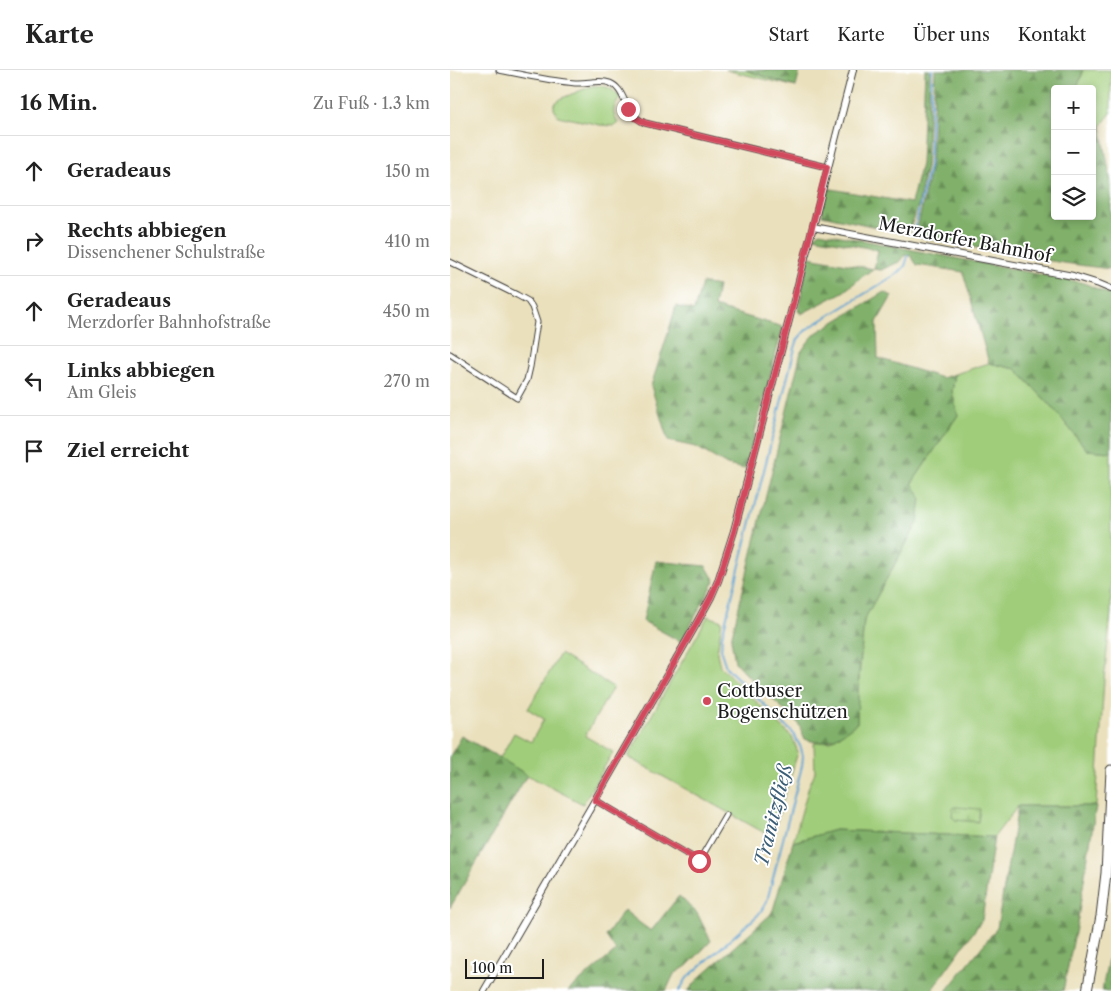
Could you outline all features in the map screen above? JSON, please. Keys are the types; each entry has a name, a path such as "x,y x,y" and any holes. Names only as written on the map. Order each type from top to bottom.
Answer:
{"main road":[{"path":"1088,991 1101,916 1106,873 1111,770"}],"street":[{"path":"499,70 579,84 601,81 609,83 616,87 634,117 645,123 827,167"},
{"path":"484,991 711,597 718,581 734,532 853,70"},
{"name":"Merzdorfer Bahnhof","path":"813,226 1073,276 1111,289"},
{"path":"450,262 528,301 537,322 530,367 517,398 450,354"},
{"path":"595,800 699,861 726,815"}],"green space":[{"path":"726,70 745,70 796,87"},
{"path":"745,70 800,70 796,87"},
{"path":"925,70 930,70 926,166 918,206 908,234 822,215 822,204 826,188 911,203 921,164"},
{"path":"935,70 1082,70 1078,85 1051,85 1051,220 1096,220 1096,123 1101,126 1111,183 1111,269 1039,259 919,237 917,230 931,165"},
{"path":"1082,70 1111,70 1111,113 1101,126 1096,123 1096,85 1078,85"},
{"path":"592,86 608,88 614,91 620,98 614,110 614,116 618,123 614,126 558,116 554,109 554,104 562,98"},
{"path":"820,232 1084,283 1111,295 1111,452 1087,450 1053,408 1016,369 989,363 963,272 917,265 911,256 905,255 901,261 881,270 874,269 878,250 814,237"},
{"path":"809,257 874,269 843,292 801,314 798,311"},
{"path":"702,283 718,286 714,307 783,327 745,469 727,465 696,447 668,441 651,386 676,306 694,311"},
{"path":"884,292 892,296 877,322 878,358 942,378 955,374 952,392 958,415 912,483 921,498 918,522 864,620 857,723 833,739 820,742 813,741 805,739 798,723 735,662 731,639 801,352 816,333"},
{"path":"989,363 1016,369 1053,408 1087,450 1111,452 1111,613 1104,680 1096,806 1018,806 994,837 835,830 793,842 809,786 815,772 814,743 831,741 857,723 864,620 918,522 912,483 958,415 952,392 955,374"},
{"path":"656,561 706,566 715,581 681,642 643,621"},
{"name":"Cottbuser Bogenschützen","path":"708,616 722,621 717,653 720,666 792,737 798,752 772,837 628,757"},
{"path":"560,654 613,687 585,736 613,752 583,804 527,775 500,758 514,733 531,742 544,719 528,709"},
{"path":"462,736 527,775 450,908 450,756"},
{"path":"1018,806 1096,806 1078,918 1063,991 946,991 997,928"},
{"path":"953,808 980,809 978,822 955,820 952,816"},
{"path":"835,830 994,837 982,920 931,991 688,991 701,976 770,915 793,842"},
{"path":"679,896 697,913 711,941 687,966 674,974 666,991 568,991 616,951 606,936 624,910 651,931"},
{"path":"1111,943 1111,991 1102,991"}],"waterway":[{"name":"Tranitzfließ","path":"913,235 929,166 932,70"},
{"name":"Tranitzfließ","path":"679,991 687,978 758,915 767,901 802,766 803,756 801,748 793,733 726,667 721,652 722,636 795,348 798,339 807,329 897,274 905,266 908,256"}],"place":[{"name":"Cottbuser Bogenschützen","path":"707,701"}],"route":[{"path":"628,109 634,117 645,123 827,167 734,532 718,581 694,628 595,800 699,861"}]}
